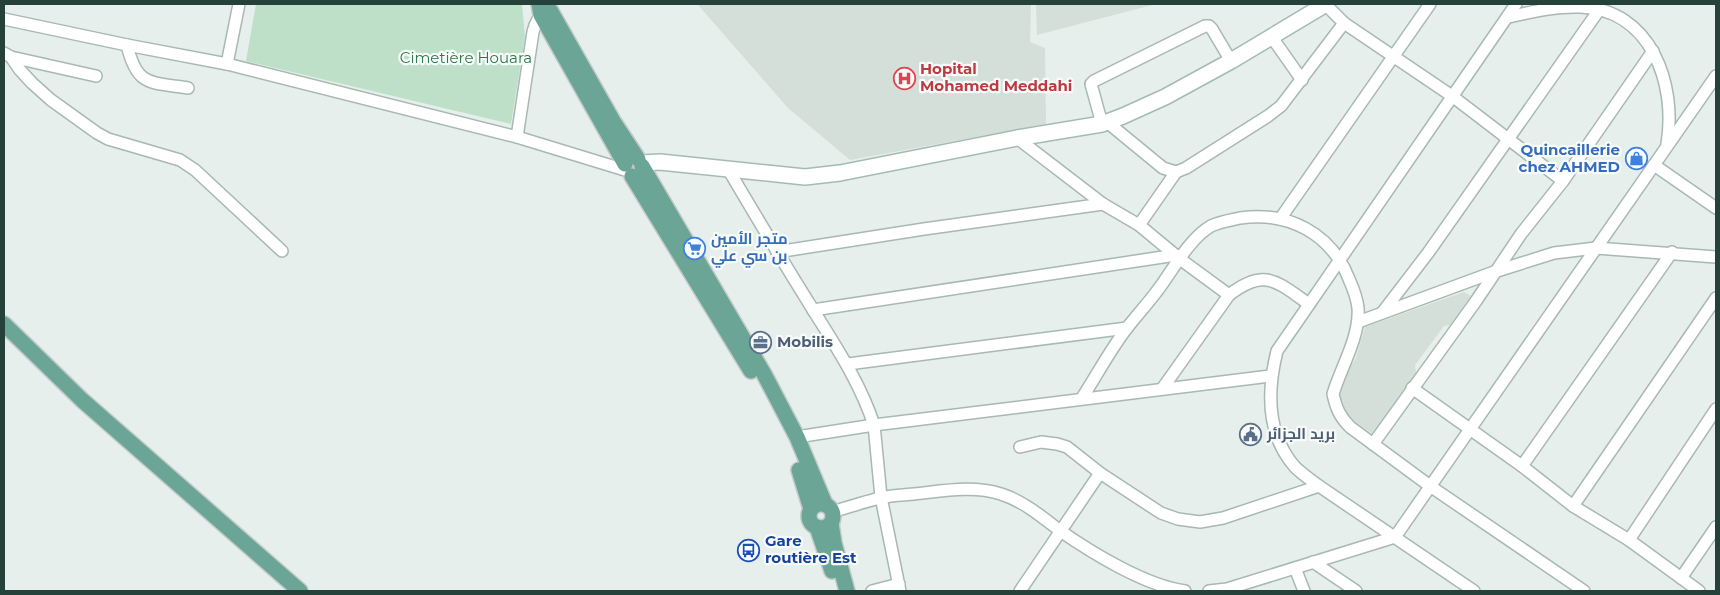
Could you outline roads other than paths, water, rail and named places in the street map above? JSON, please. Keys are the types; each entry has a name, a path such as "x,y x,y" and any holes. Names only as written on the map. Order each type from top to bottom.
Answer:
{"main road":[{"path":"634,167 660,162 805,177 840,173 1104,123 1165,96 1231,61 1326,4"},
{"path":"544,8 613,121 634,167 779,422 823,515 838,591"},
{"path":"634,167 764,374 797,437 834,543 847,591"},
{"path":"4,324 82,400 300,591"}],"street":[{"path":"227,64 239,4"},
{"path":"1326,4 1344,23 1393,58 1452,96 1563,181"},
{"path":"1280,220 1430,4"},
{"path":"1474,591 1319,486 1295,467 1282,449 1273,430 1270,405 1270,376 1277,351 1516,4"},
{"path":"1508,17 1557,8 1582,7 1599,10 1623,20 1638,31 1653,51 1667,92 1670,117 1666,148"},
{"path":"516,138 533,32 535,24 544,8"},
{"path":"1382,313 1428,253 1599,10"},
{"path":"4,19 227,64 634,167"},
{"path":"1231,61 1212,29 1209,26 1205,26 1090,84 1104,123 1162,168 1176,172 1186,168 1281,106 1344,23"},
{"path":"1272,36 1302,80"},
{"path":"127,45 131,62 140,77 148,81 188,88"},
{"path":"1373,444 1476,301 1494,272 1563,181 1653,51"},
{"path":"7,55 96,76"},
{"path":"7,55 32,83 51,100 97,133 108,139 180,160 195,170 282,251"},
{"path":"1209,591 1227,589 1395,537 1716,76"},
{"path":"1017,138 1103,204 1139,225 1229,295"},
{"path":"1654,165 1716,208"},
{"path":"728,169 777,252 848,364 874,425 881,498 899,588 872,591"},
{"path":"1139,225 1176,172"},
{"path":"777,252 1103,204"},
{"path":"1082,398 1127,328 1146,306 1178,257 1200,234 1212,226 1248,217 1266,217 1289,221 1309,230 1327,243 1340,260 1354,290 1358,307 1358,322 1333,394 1335,406 1341,418 1350,427 1430,486 1584,591"},
{"path":"1358,322 1494,272 1554,253 1596,248 1672,252 1716,257"},
{"path":"1522,466 1672,252"},
{"path":"813,310 1178,257"},
{"path":"1162,389 1229,295 1242,285 1256,280 1269,280 1280,284 1309,304"},
{"path":"1573,506 1716,298"},
{"path":"848,364 1127,328"},
{"path":"797,437 1082,398 1270,376"},
{"path":"1412,388 1522,466 1573,506 1629,540 1700,591"},
{"path":"1629,540 1716,409"},
{"path":"1020,448 1040,442 1067,447 1100,473 1161,512 1178,519 1200,522 1231,515 1319,486"},
{"path":"1020,591 1100,473"},
{"path":"823,515 881,498 953,489 983,490 1002,494 1028,506 1061,531 1091,550 1142,578 1173,590 1185,591"},
{"path":"1681,578 1716,527"},
{"path":"1314,562 1356,591"},
{"path":"1295,568 1304,591"}],"place":[{"name":"Hopital Mohamed Meddahi","path":"904,78"},
{"name":"Quincaillerie chez AHMED","path":"1636,159"},
{"name":"متجر الأمين بن سي علي","path":"695,248"},
{"name":"Mobilis","path":"761,342"},
{"name":"بريد الجزائر","path":"1251,434"},
{"name":"Gare routière Est","path":"749,550"}],"park label":[{"name":"Cimetière Houara","path":"466,58"}]}
